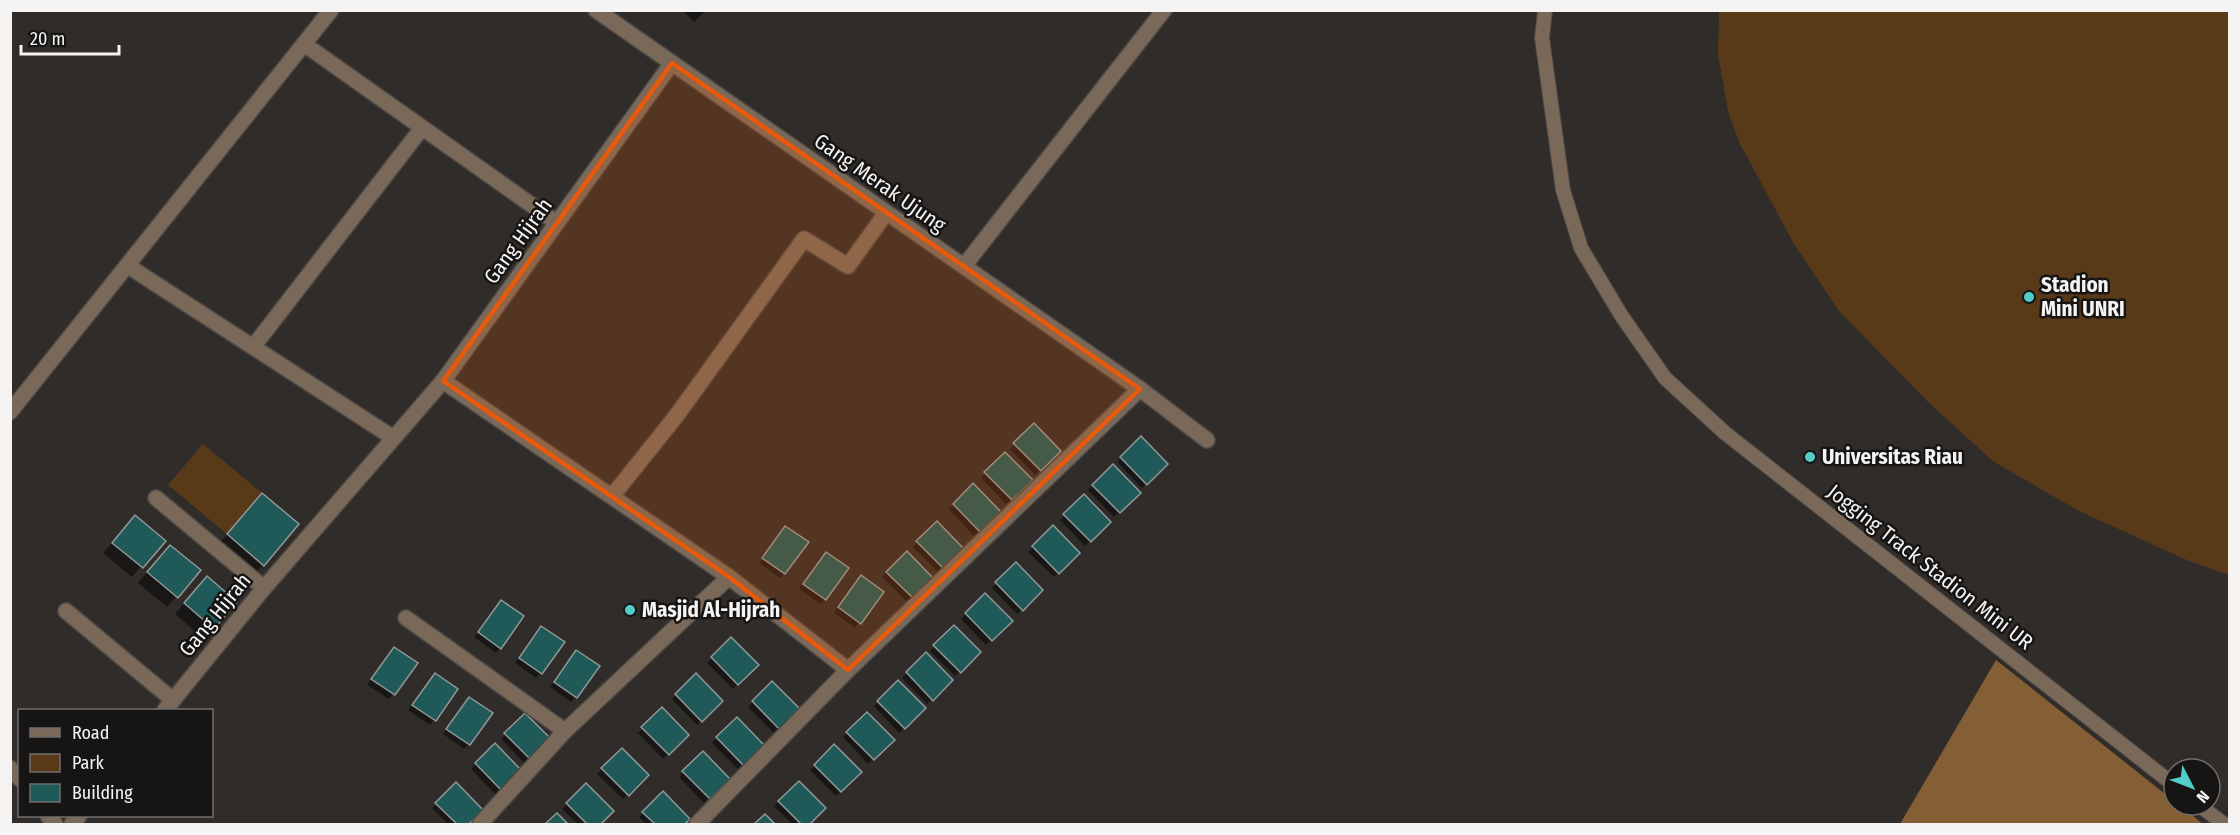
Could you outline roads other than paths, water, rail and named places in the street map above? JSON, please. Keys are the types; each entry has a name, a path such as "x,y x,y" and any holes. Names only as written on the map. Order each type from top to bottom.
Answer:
{"street":[{"path":"10,412 331,10"},
{"name":"Gang Merak Ujung","path":"596,10 1140,389 1207,440"},
{"path":"964,266 1164,10"},
{"path":"304,44 557,223"},
{"name":"Gang Hijrah","path":"169,705 264,588 392,437 444,381 672,63"},
{"path":"253,347 422,128"},
{"path":"613,495 677,415 804,238 848,266 886,213"},
{"path":"128,266 392,437"},
{"path":"444,381 613,495 729,577 848,670"},
{"path":"697,825 848,670 1140,389"},
{"path":"156,498 264,588"},
{"path":"480,825 565,731 729,577"},
{"path":"66,611 169,705"},
{"path":"406,618 565,731"}],"lane":[{"name":"Jogging Track Stadion Mini UR","path":"1545,10 1542,38 1563,190 1581,248 1621,315 1665,378 1725,433 2162,776"}],"place":[{"name":"Stadion Mini UNRI","path":"2029,297"},
{"name":"Universitas Riau","path":"1810,457"},
{"name":"Masjid Al-Hijrah","path":"630,610"}]}
